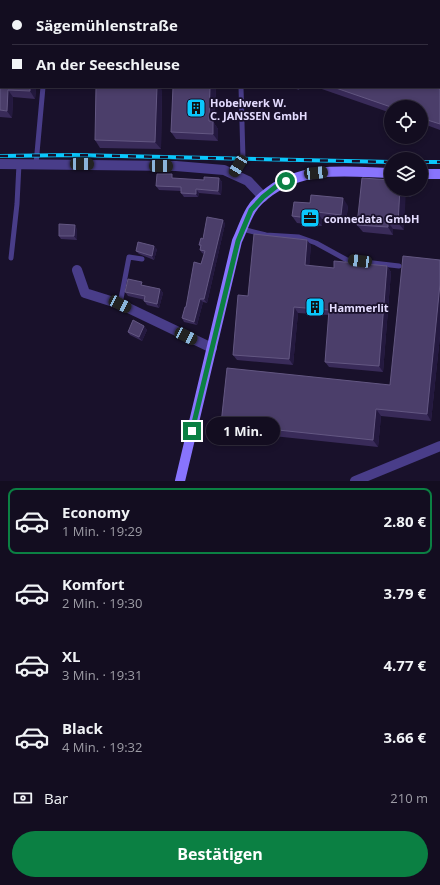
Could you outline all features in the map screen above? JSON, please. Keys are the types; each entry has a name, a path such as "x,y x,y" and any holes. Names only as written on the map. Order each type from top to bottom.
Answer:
{"street":[{"path":"0,164 176,166 224,170 248,181 263,197"},
{"path":"180,481 238,241 251,210 263,197 278,185 293,178 324,172 384,173"},
{"path":"428,174 440,174"},
{"path":"78,270 85,293 120,304 212,348"},
{"path":"355,481 440,446"}],"lane":[{"path":"36,164 43,88"},
{"path":"233,174 243,159 242,88"},
{"path":"11,258 17,204 19,164"},
{"path":"242,229 266,235 299,237 316,243 347,260 399,266"},
{"path":"120,304 129,257 142,259"}],"building":[{"path":"0,88 30,88 30,91 8,90 7,111 0,110"},
{"path":"96,88 157,88 155,142 95,140"},
{"name":"Hobelwerk W. C. JANSSEN GmbH","path":"173,88 210,88 209,121 213,121 213,134 171,132"},
{"path":"336,88 438,88 440,89 440,124 428,120 428,100 384,100 384,105"},
{"path":"157,174 172,174 172,178 204,180 204,177 219,178 218,191 196,189 196,194 181,193 181,187 156,186"},
{"path":"362,178 384,180 384,196 400,196 398,223 388,222 388,227 357,225"},
{"path":"311,195 343,198 341,215 317,212 316,219 292,216 294,202 310,203"},
{"path":"207,217 223,220 204,299 200,299 194,322 182,318 186,307 194,262 201,264 205,251 200,250 201,245 199,245 201,238 203,239"},
{"path":"59,224 75,225 74,236 59,236"},
{"name":"Hammerlit","path":"254,234 307,240 305,265 334,268 334,261 387,266 379,366 325,362 329,310 294,307 289,359 233,355 238,295 248,296"},
{"path":"138,242 154,246 152,256 136,251"},
{"path":"403,256 440,260 440,284 427,414 376,409 373,440 221,424 227,368 390,385"},
{"path":"128,279 142,282 141,285 160,289 157,304 144,301 145,296 125,292"},
{"path":"133,320 144,326 139,337 128,332"}],"railway":[{"path":"0,156 73,155 384,162"},
{"path":"428,162 440,162"}],"place":[{"name":"Hobelwerk W. C. JANSSEN GmbH","path":"196,108"},
{"name":"connedata GmbH","path":"310,218"},
{"name":"Hammerlit","path":"315,307"}],"route":[{"path":"192,431 238,241 251,210 263,197 278,185 286,181"}]}
